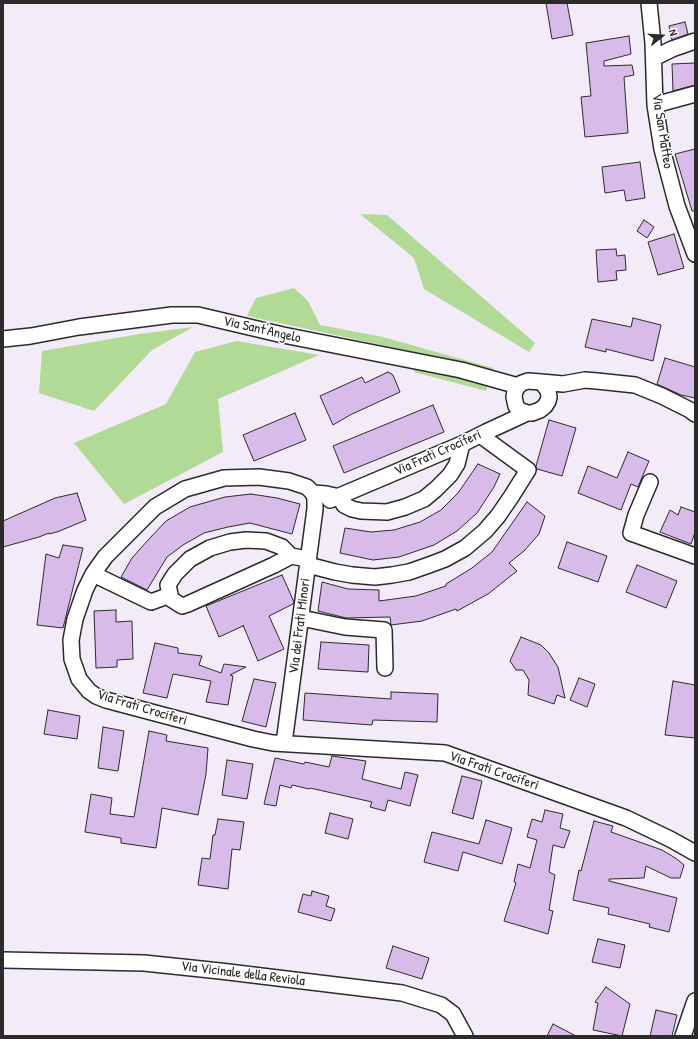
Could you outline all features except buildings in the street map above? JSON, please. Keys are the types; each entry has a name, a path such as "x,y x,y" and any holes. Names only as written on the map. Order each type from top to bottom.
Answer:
{"street":[{"name":"Via San Matteo","path":"649,3 658,130 677,206 695,254"},
{"path":"654,58 672,49 695,41"},
{"path":"656,105 695,94"},
{"name":"Via Sant'Angelo","path":"3,339 172,315 198,315 312,341 461,370 516,392 522,383 528,381 563,384 585,380 634,385 662,396 695,414"},
{"path":"516,392 516,406 519,410 532,413 540,410 548,401 566,388 585,380"},
{"path":"541,382 548,390 548,401"},
{"path":"495,428 505,417 516,392"},
{"name":"Via Frati Crociferi","path":"527,413 480,434 462,444 340,497 313,493 307,487 289,481 260,477 224,478 185,489 155,507 105,557 93,574 77,611 71,640 72,660 76,672 81,682 89,691 106,700 253,739 274,743 445,753 626,818 695,853"},
{"path":"291,556 188,604 182,606 171,599 168,586 175,574 190,559 210,548 230,542 246,540 266,541 282,547 291,556 335,572 375,577 409,572 445,559 465,548 485,531 498,516 528,470 480,434"},
{"path":"315,509 323,503 340,497 344,505 352,509 361,511 387,512 405,507 424,499 450,475 457,464 462,444"},
{"path":"650,482 636,516 631,533 695,556"},
{"name":"Via dei Frati Minori","path":"284,743 315,509 315,499 313,493"},
{"path":"93,574 151,602 170,595"},
{"path":"301,618 345,627 384,630 385,668"},
{"name":"Via Vicinale della Reviola","path":"3,960 144,963 402,994 441,1005 453,1014 465,1036"},
{"path":"683,1036 695,1001"}],"green space":[{"path":"360,214 387,215 535,343 529,352 424,289 414,258"},
{"path":"294,288 308,301 320,325 383,337 493,368 486,391 414,372 414,352 247,316 256,298"},
{"path":"193,327 152,350 94,411 39,393 42,351 139,334"},
{"path":"237,341 319,355 218,399 223,452 124,504 74,443 166,404 195,352"}]}
